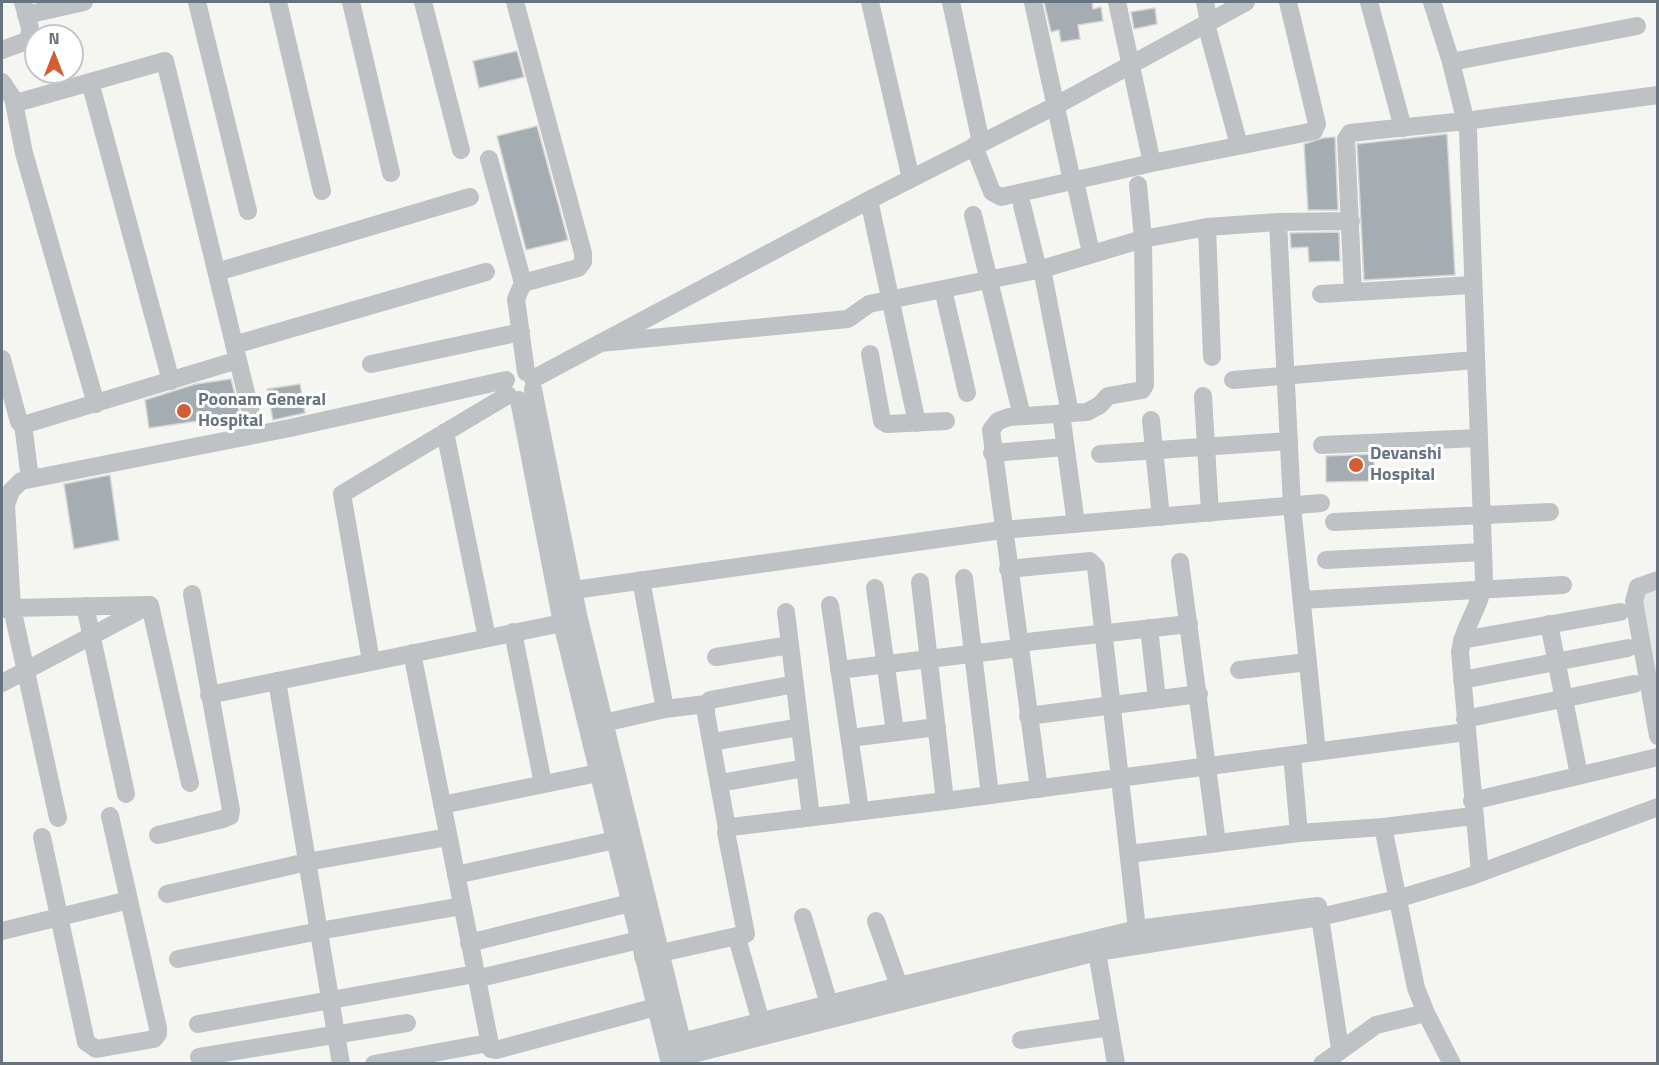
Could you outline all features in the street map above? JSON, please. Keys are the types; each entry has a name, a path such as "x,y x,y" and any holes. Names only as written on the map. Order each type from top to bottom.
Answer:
{"street":[{"path":"2,50 29,40 31,35 24,8 84,2"},
{"path":"197,2 248,211"},
{"path":"278,2 322,191"},
{"path":"351,2 391,173"},
{"path":"423,2 461,150"},
{"path":"515,2 583,253 583,262 572,271 523,283"},
{"path":"870,2 910,179"},
{"path":"951,2 978,145 995,196 1006,196 1314,130 1317,127 1288,2"},
{"path":"1033,2 1091,253"},
{"path":"1117,2 1152,163"},
{"path":"1205,2 1208,23 1239,146"},
{"path":"372,661 342,494 521,386 600,343 869,200 1055,105 1246,2"},
{"path":"1369,2 1403,128"},
{"path":"1432,2 1451,62 1468,130 1471,285 1482,514 1483,590 1462,640 1462,680 1480,873"},
{"path":"1451,62 1637,26"},
{"path":"2,82 16,103 165,61 256,434"},
{"path":"90,82 171,381"},
{"path":"1353,292 1347,135 1658,95"},
{"path":"13,98 24,153 96,404"},
{"path":"489,159 523,283 516,299 520,332 521,386 570,621 647,950 677,1055"},
{"path":"1039,789 992,453 993,425 1009,417 1094,410 1108,396 1137,391 1144,385 1143,239 1138,185"},
{"path":"217,272 470,197"},
{"path":"869,200 917,423"},
{"path":"1022,205 1040,270 1065,413 1065,447 1076,524"},
{"path":"973,215 1022,416"},
{"path":"600,343 848,319 869,304 1040,270 1143,239 1207,227 1278,222 1351,221"},
{"path":"1278,222 1292,506 1317,752"},
{"path":"1207,227 1212,357"},
{"path":"2,359 18,422 31,425 171,381 236,352 486,272"},
{"path":"1321,294 1471,285"},
{"path":"943,289 968,393"},
{"path":"371,364 520,332"},
{"path":"870,354 880,418 887,424 946,420"},
{"path":"1233,380 1475,360"},
{"path":"58,818 26,670 7,609 6,505 11,491 21,481 256,434 521,386"},
{"path":"521,386 574,590 570,621"},
{"path":"1203,396 1210,513"},
{"path":"1151,420 1161,517"},
{"path":"23,424 30,479"},
{"path":"445,432 487,638"},
{"path":"1322,445 1478,438"},
{"path":"1101,453 1289,441"},
{"path":"992,453 1065,447"},
{"path":"574,590 1002,530 1321,503"},
{"path":"1334,522 1550,512"},
{"path":"1326,560 1483,552"},
{"path":"1180,562 1217,843"},
{"path":"1008,569 1093,563 1096,567 1137,929"},
{"path":"964,578 990,795"},
{"path":"641,580 665,709"},
{"path":"1658,580 1638,587 1634,601 1658,736"},
{"path":"920,582 945,801"},
{"path":"1302,600 1563,585"},
{"path":"875,588 895,732"},
{"path":"158,835 230,816 231,810 192,594"},
{"path":"7,609 150,604"},
{"path":"2,683 150,604"},
{"path":"150,604 190,783"},
{"path":"830,604 860,810"},
{"path":"85,606 126,794"},
{"path":"786,612 810,817"},
{"path":"1462,640 1620,612"},
{"path":"209,695 570,621"},
{"path":"839,670 973,654 1104,633 1189,624"},
{"path":"1549,624 1579,775"},
{"path":"1149,628 1157,699"},
{"path":"513,632 543,784"},
{"path":"716,657 790,645"},
{"path":"1462,680 1628,648"},
{"path":"412,653 490,1049 496,1050 656,1007"},
{"path":"1239,670 1308,662"},
{"path":"277,681 341,1064"},
{"path":"596,725 795,684"},
{"path":"727,828 1317,752 1466,726 1563,699 1634,684"},
{"path":"1028,716 1198,694"},
{"path":"198,1024 330,999 737,938 746,934 706,704"},
{"path":"596,725 598,773 630,903 647,950 656,1007 677,1055"},
{"path":"712,742 800,727"},
{"path":"850,738 937,727"},
{"path":"1292,755 1299,832"},
{"path":"1128,854 1299,832 1383,827 1473,808 1579,775 1658,757"},
{"path":"720,783 805,768"},
{"path":"442,805 598,773"},
{"path":"677,1055 1097,952 1320,917 1397,899 1480,873 1658,807"},
{"path":"42,837 86,1042 112,1056 154,1039 158,1034 110,816"},
{"path":"1383,827 1408,956 1426,1013 1452,1064"},
{"path":"167,894 307,862 448,837"},
{"path":"456,875 615,840"},
{"path":"2,931 129,900"},
{"path":"469,943 630,903"},
{"path":"677,1055 761,1022 899,986 1137,929 1317,906 1373,904"},
{"path":"178,960 319,931 462,906"},
{"path":"803,917 829,1004"},
{"path":"1320,917 1340,1049"},
{"path":"876,921 899,986"},
{"path":"737,938 761,1022"},
{"path":"1097,952 1116,1064"},
{"path":"1322,1064 1376,1024 1426,1013"},
{"path":"199,1057 407,1023"},
{"path":"1021,1040 1110,1027"},
{"path":"374,1064 459,1056 488,1043"}],"shaded area":[{"path":"1657,588 1657,701 1641,592"}],"building":[{"path":"1044,2 1092,2 1093,9 1101,7 1103,21 1078,25 1080,39 1061,42 1059,30 1051,32"},
{"path":"1155,8 1157,24 1134,29 1131,12"},
{"path":"517,51 524,77 479,88 473,61"},
{"path":"537,126 568,240 526,250 497,136"},
{"path":"1447,134 1455,275 1364,280 1357,144"},
{"path":"1335,137 1338,210 1308,210 1304,144"},
{"path":"1339,232 1340,261 1309,262 1308,247 1291,248 1290,233"},
{"path":"231,379 240,415 149,428 145,400 196,384"},
{"path":"300,384 305,413 273,420 267,389"},
{"path":"1374,454 1374,481 1326,482 1326,456"},
{"path":"110,475 119,540 74,549 64,484"}],"place":[{"name":"Poonam General Hospital","path":"184,411"},
{"name":"Devanshi Hospital","path":"1356,465"}]}
